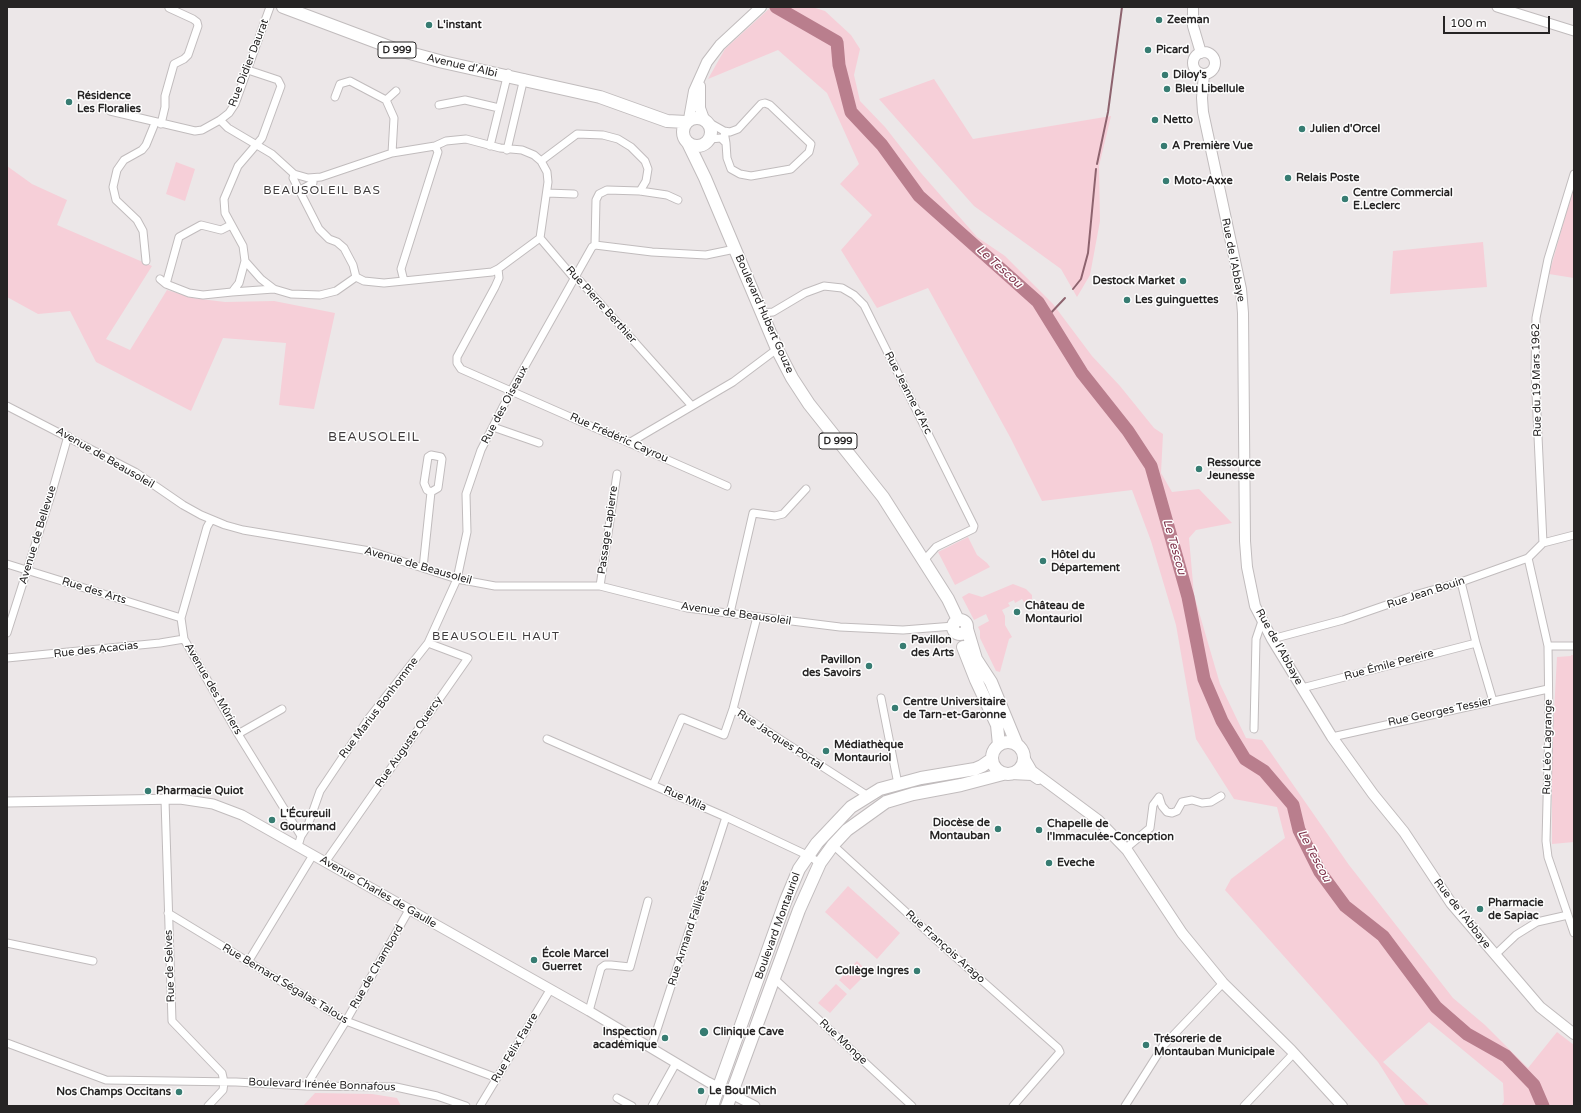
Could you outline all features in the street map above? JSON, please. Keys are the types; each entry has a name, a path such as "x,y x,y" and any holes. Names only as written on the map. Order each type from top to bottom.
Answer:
{"main road":[{"name":"Avenue d'Albi","path":"283,7 395,49 524,77 600,97 643,113 674,122 688,121"},
{"path":"702,74 700,108 711,130 708,140 696,146 686,141 682,130 688,121 692,100 702,74 707,62 720,45 761,7"},
{"path":"1193,7 1193,26 1201,53"},
{"path":"1201,53 1210,54 1215,62 1212,70 1204,74 1199,72 1194,66 1196,57 1201,53"},
{"name":"Rue de l'Abbaye","path":"1204,74 1202,98 1203,112 1241,289 1243,313 1245,541 1250,587 1255,606 1272,639 1332,737 1373,794 1404,832 1454,907 1540,1007 1574,1034"},
{"name":"Avenue d'Albi","path":"643,113 686,141"},
{"path":"688,121 697,117 706,121"},
{"name":"Boulevard Hubert Gouze","path":"705,178 704,155 708,140"},
{"name":"Boulevard Hubert Gouze","path":"686,141 705,178 777,349 792,378 809,404 883,498 948,598 959,627 973,675 997,725 999,745"},
{"name":"Boulevard Hubert Gouze","path":"959,627 976,659 991,682 1017,744"},
{"path":"1066,796 1032,775 1007,774 997,770 992,759 992,754 999,745 1008,742 1017,744 1023,751 1025,759 1032,771 1066,796 1098,820 1125,849 1182,933 1223,983 1294,1053 1342,1106"},
{"name":"Boulevard Montauriol","path":"712,1106 786,900 799,869 807,855 836,821 851,807 880,789 935,775 975,769 992,759"},
{"path":"1007,774 1022,768 1025,759"},
{"name":"Boulevard Montauriol","path":"727,1106 799,910 820,863 833,845 847,830 886,802 913,794 1007,774"}],"street":[{"name":"Rue Didier Daurat","path":"110,111 158,124 196,131 202,130 220,120 230,113 235,104 270,7"},
{"path":"1497,7 1574,31"},
{"path":"146,261 143,231 137,220 116,200 113,187 117,170 124,160 142,150 158,124 165,107 165,96 174,64 184,60 188,55 198,26 197,22 193,19 169,8"},
{"path":"232,292 239,283 245,261 243,246 225,213 224,199 238,166 257,146 262,138 281,86 278,80 248,70"},
{"path":"490,146 508,74"},
{"path":"507,150 524,77"},
{"path":"335,97 340,84 350,81 386,100 394,118 392,154"},
{"path":"386,100 396,91"},
{"path":"439,106 465,100 499,108"},
{"path":"706,121 724,131 734,131 761,104 770,105 811,144 809,152 791,169 759,175 740,174 729,165 724,131"},
{"path":"220,120 228,128 272,154 294,174 314,178 392,154 435,146 446,141 466,139 507,150 522,150 534,155 541,161 547,172 547,194 540,238 498,269 492,272 384,283 364,281 356,278"},
{"path":"541,161 577,134 603,135 618,139 631,147 645,161 648,169 646,181 640,191"},
{"path":"708,140 721,138 726,143"},
{"path":"404,281 402,269 438,152 435,146"},
{"path":"294,174 293,178 324,234 344,248 353,265 356,278"},
{"name":"Rue du 19 Mars 1962","path":"1543,543 1535,372 1536,318 1548,259 1574,174"},
{"path":"300,190 312,183 314,178"},
{"path":"678,200 667,195 640,191 607,190 599,194 596,200 596,245 652,252 706,255 735,249"},
{"path":"547,194 574,194"},
{"path":"166,284 179,237 201,225 221,230 231,225"},
{"name":"Rue Pierre Berthier","path":"540,238 574,278 580,282 692,406"},
{"name":"Rue des Oiseaux","path":"457,579 467,532 466,494 481,450 511,391 574,278 596,245"},
{"path":"245,261 261,279 274,289"},
{"name":"Rue Frédéric Cayrou","path":"498,269 498,278 495,287 457,356 456,363 461,369 727,486"},
{"path":"160,279 166,284 189,293 203,295 274,289 291,294 320,295 336,291 356,278"},
{"name":"Rue Jeanne d'Arc","path":"762,314 772,312 806,292 824,286 842,288 854,295 864,305 973,523 973,529 936,547 929,554 925,563"},
{"path":"629,443 733,382 777,349"},
{"name":"Avenue de Beausoleil","path":"7,406 68,436 135,472 183,505 212,520 242,530 370,551 457,579 495,586 600,586 687,608 856,628 903,630 959,627"},
{"path":"493,427 539,443"},
{"name":"Avenue de Bellevue","path":"7,633 68,436"},
{"path":"431,454 441,457 442,459 438,488 431,492 427,490 424,483 428,457 431,454"},
{"name":"Passage Lapierre","path":"600,586 616,474"},
{"path":"730,613 753,513 775,516 784,514 806,489"},
{"path":"424,568 431,492"},
{"name":"Avenue des Mûriers","path":"212,520 207,527 181,618 184,639 238,734 301,836"},
{"path":"1543,543 1574,535"},
{"name":"Rue Jean Bouin","path":"1272,639 1344,620 1418,594 1461,582 1528,558 1543,543"},
{"name":"Rue Léo Lagrange","path":"1528,558 1548,646 1546,841 1548,857 1574,933"},
{"name":"Rue des Arts","path":"7,564 181,618"},
{"name":"Rue Marius Bonhomme","path":"301,836 308,825 320,790 370,718 428,642 457,579"},
{"path":"1461,582 1493,701"},
{"name":"Rue Jacques Portal","path":"757,617 733,709 868,796"},
{"path":"1254,729 1256,639 1262,621"},
{"name":"Rue des Acacias","path":"7,658 160,643 184,639"},
{"name":"Rue Auguste Quercy","path":"326,861 468,658 428,642"},
{"name":"Rue Émile Pereire","path":"1302,688 1476,642"},
{"path":"1548,646 1574,646"},
{"name":"Rue Georges Tessier","path":"1332,737 1548,689"},
{"path":"881,698 898,784"},
{"path":"238,734 282,709"},
{"path":"653,785 682,718 724,735 733,709"},
{"name":"Rue Mila","path":"547,739 726,817 807,855 820,863"},
{"path":"1125,849 1150,828 1153,805 1159,797 1162,806 1167,812 1172,813 1177,811 1182,802 1192,800 1202,803 1210,802 1221,796"},
{"name":"Avenue Charles de Gaulle","path":"7,802 180,799 213,804 242,814 589,1011 719,1088 755,1106"},
{"name":"Rue de Selves","path":"165,800 172,1020 222,1073 224,1082"},
{"name":"Rue Armand Fallières","path":"651,1048 726,817"},
{"path":"298,846 301,836"},
{"name":"Rue François Arago","path":"833,845 943,946 1058,1048 1060,1052 1015,1105"},
{"path":"248,962 313,855"},
{"path":"589,1011 601,968 605,965 630,967 648,901"},
{"name":"Rue de Chambord","path":"306,1086 346,1021 409,910"},
{"name":"Rue Bernard Ségalas Talous","path":"168,913 346,1021 497,1078"},
{"path":"1495,955 1516,935 1537,922 1568,915"},
{"path":"7,943 93,961"},
{"name":"Rue Monge","path":"773,980 778,982 912,1106"},
{"path":"1125,1106 1163,1046 1223,983"},
{"name":"Rue Félix Faure","path":"480,1106 550,990"},
{"name":"Boulevard Irénée Bonnafous","path":"7,1043 106,1080 396,1087 437,1096 466,1106"},
{"path":"1244,1106 1294,1053"},
{"path":"652,1106 676,1063"},
{"path":"208,1106 223,1090 224,1082"},
{"path":"617,1098 632,1106"}],"shaded area":[{"path":"771,7 812,7 825,11 851,35 860,49 854,75 860,101 885,127 921,173 977,237 1005,256 1053,304 1092,356 1120,386 1154,428 1163,434 1161,473 1172,492 1199,489 1232,523 1196,530 1189,538 1194,595 1220,684 1246,738 1262,740 1349,865 1453,998 1485,1025 1528,1068 1557,1032 1574,1045 1574,1106 1501,1106 1504,1102 1503,1083 1429,1022 1383,1062 1430,1106 1406,1106 1378,1062 1225,890 1231,879 1285,838 1277,807 1234,799 1196,739 1176,625 1151,541 1132,490 1042,501 1010,437 928,288 877,308 841,250 872,215 840,184 859,164 827,93 778,50 708,79 725,49"},
{"path":"934,79 973,139 1111,116 1099,166 1100,221 1090,275 1077,297 1061,269 974,206 879,99"},
{"path":"176,162 195,169 185,201 166,194"},
{"path":"7,166 32,184 67,200 57,225 152,266 106,339 130,350 167,290 193,298 225,302 274,301 335,313 314,409 279,405 286,343 223,338 191,411 96,362 70,311 38,314 7,297"},
{"path":"1572,192 1574,192 1574,278 1549,274"},
{"path":"1483,242 1487,287 1390,294 1393,251"},
{"path":"968,537 977,555 990,567 955,585 938,552"},
{"path":"1013,584 1026,589 1032,595 1032,599 1026,605 1022,599 1015,603 1014,600 1008,603 1010,606 1002,610 1005,616 1005,625 1012,637 1009,639 1000,672 996,671 980,638 980,631 978,627 989,621 986,614 974,620 962,597 969,593 982,597"},
{"path":"1574,655 1574,842 1552,844 1552,749 1557,657"},
{"path":"848,886 900,933 877,959 825,912"},
{"path":"857,961 868,972 850,990 839,980"},
{"path":"836,984 847,994 830,1013 818,1003"},
{"path":"315,1093 372,1094 397,1098 401,1106 303,1106"}],"waterway":[{"name":"Le Tescou","path":"776,7 837,42 839,65 851,112 882,145 919,196 1038,302 1082,373 1128,431 1151,466 1188,597 1204,679 1222,721 1245,759 1264,771 1293,805 1299,830 1320,872 1345,906 1383,936 1436,1007 1467,1034 1506,1056 1534,1085 1543,1106"},
{"path":"1097,164 1108,112 1122,7"},
{"path":"1073,289 1081,279 1088,253 1096,169"},
{"path":"1047,317 1065,298"}],"place":[{"name":"Zeeman","path":"1159,20"},
{"name":"L'instant","path":"429,25"},
{"name":"Picard","path":"1148,50"},
{"name":"Diloy's","path":"1165,75"},
{"name":"Bleu Libellule","path":"1167,89"},
{"name":"Résidence Les Floralies","path":"69,102"},
{"name":"Netto","path":"1155,120"},
{"name":"Julien d'Orcel","path":"1302,129"},
{"name":"A Première Vue","path":"1164,146"},
{"name":"Relais Poste","path":"1288,178"},
{"name":"Moto-Axxe","path":"1166,181"},
{"name":"Centre Commercial E.Leclerc","path":"1345,199"},
{"name":"Destock Market","path":"1183,281"},
{"name":"Les guinguettes","path":"1127,300"},
{"name":"Ressource Jeunesse","path":"1199,469"},
{"name":"Hôtel du Département","path":"1043,561"},
{"name":"Château de Montauriol","path":"1017,612"},
{"name":"Pavillon des Arts","path":"903,646"},
{"name":"Pavillon des Savoirs","path":"869,666"},
{"name":"Centre Universitaire de Tarn-et-Garonne","path":"895,708"},
{"name":"Médiathèque Montauriol","path":"826,751"},
{"name":"Pharmacie Quiot","path":"148,791"},
{"name":"L'Écureuil Gourmand","path":"272,820"},
{"name":"Diocèse de Montauban","path":"998,829"},
{"name":"Chapelle de l'Immaculée-Conception","path":"1039,830"},
{"name":"Eveche","path":"1049,863"},
{"name":"Pharmacie de Sapiac","path":"1480,909"},
{"name":"École Marcel Guerret","path":"534,960"},
{"name":"Collège Ingres","path":"917,971"},
{"name":"Clinique Cave","path":"704,1032"},
{"name":"Inspection académique","path":"665,1038"},
{"name":"Trésorerie de Montauban Municipale","path":"1146,1045"},
{"name":"Le Boul'Mich","path":"701,1091"},
{"name":"Nos Champs Occitans","path":"179,1092"}],"district":[{"name":"BEAUSOLEIL BAS","path":"322,191"},
{"name":"BEAUSOLEIL","path":"374,438"},
{"name":"BEAUSOLEIL HAUT","path":"496,637"}]}
